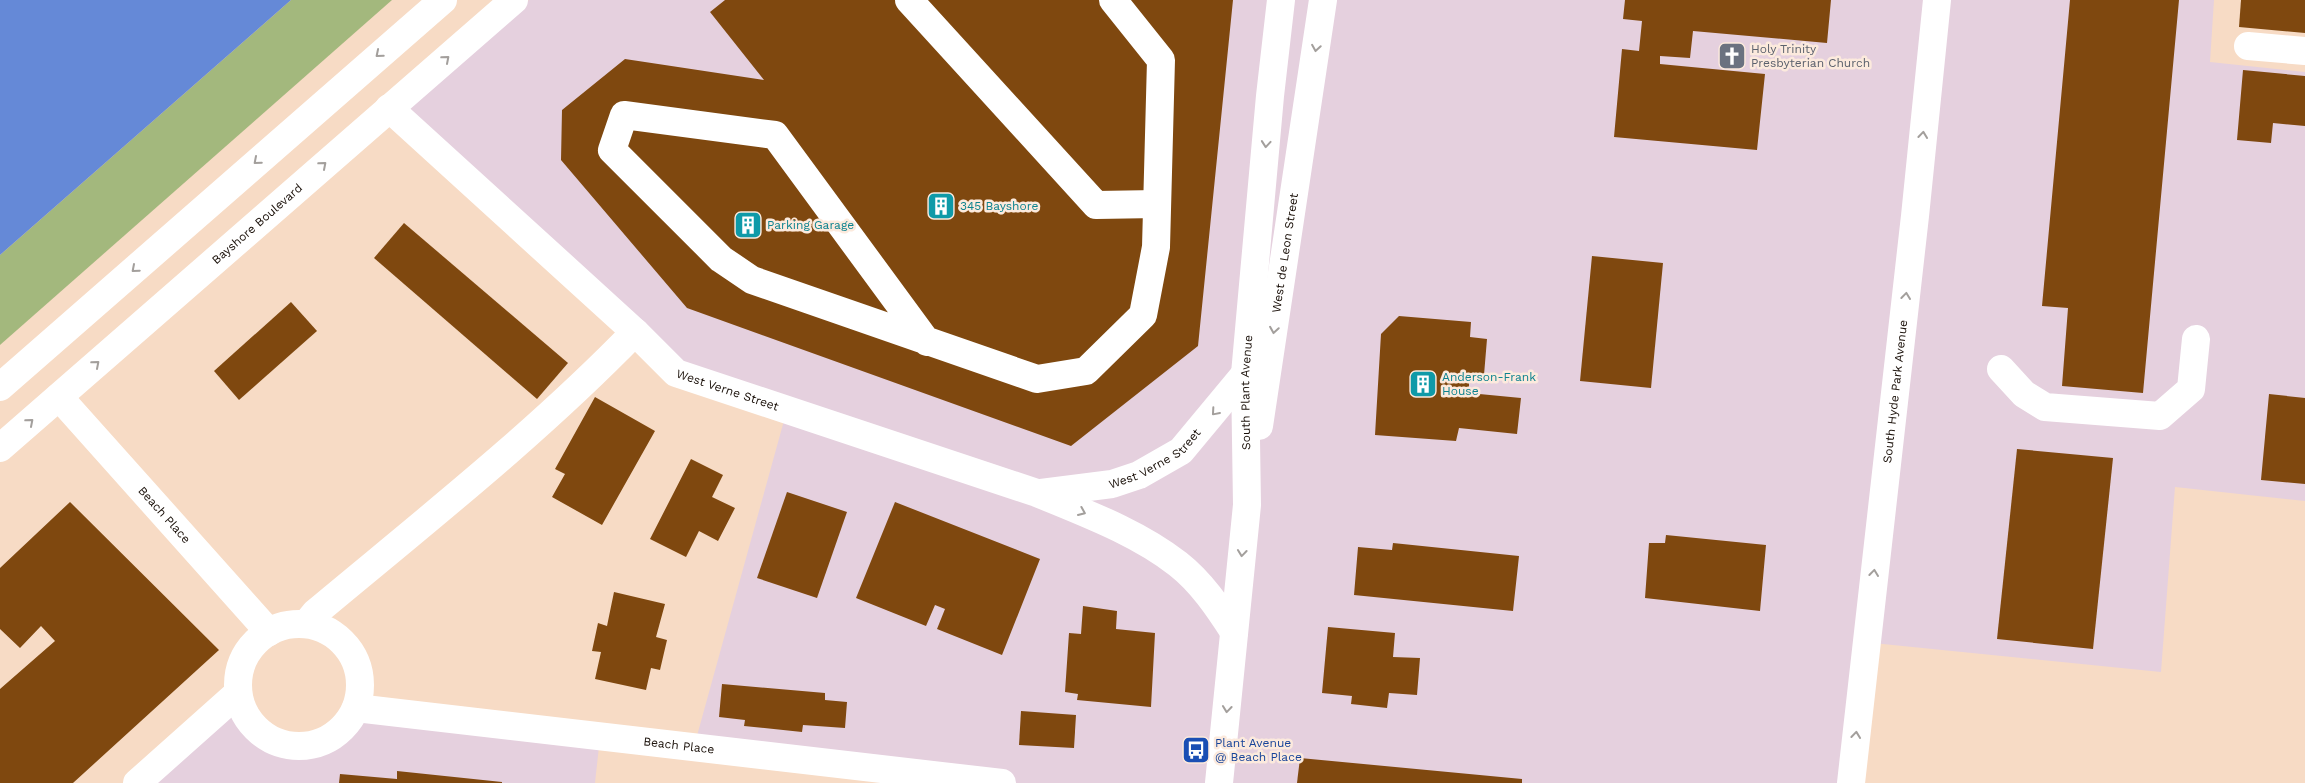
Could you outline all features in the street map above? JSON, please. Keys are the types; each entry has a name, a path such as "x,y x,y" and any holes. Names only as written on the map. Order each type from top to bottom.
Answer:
{"street":[{"path":"0,387 443,0"},
{"name":"Bayshore Boulevard","path":"0,448 514,0"},
{"path":"909,0 1096,205 1157,204"},
{"path":"927,342 774,135 624,115 612,150 721,259 752,280 927,342 1037,379 1086,370 1143,315 1156,247 1160,60 1113,0"},
{"name":"South Plant Avenue","path":"1219,783 1247,505 1246,374 1270,96 1281,0"},
{"name":"West de Leon Street","path":"1247,505 1323,0"},
{"name":"South Hyde Park Avenue","path":"1851,783 1915,216 1936,0"},
{"path":"2248,46 2305,51"},
{"name":"West Verne Street","path":"389,108 635,332 676,373 1037,493 1130,534 1178,563 1215,602 1234,632"},
{"path":"306,624 316,613 483,474 610,358 635,332"},
{"path":"2001,368 2024,394 2045,408 2160,416 2191,389 2196,339"},
{"name":"West Verne Street","path":"1037,493 1112,484 1139,475 1181,451 1246,374"},
{"name":"Beach Place","path":"59,396 269,632"},
{"path":"306,624 319,627 337,637 350,651 358,669 360,688 356,708 345,725 328,738 308,745 287,744 269,738 254,726 244,711 238,693 238,677 242,659 253,644 269,632 284,625 306,624"},
{"path":"138,783 238,693"},
{"name":"Beach Place","path":"356,708 1002,783"}],"shaded area":[{"path":"529,0 2214,0 2210,62 2305,72 2305,501 2175,487 2161,672 1863,642 1847,783 954,783 695,743 788,406 673,369 390,105"},
{"path":"235,700 256,737 304,751 338,741 362,714 599,746 595,783 140,783"}],"green space":[{"path":"291,0 392,0 0,345 0,255"}],"water":[{"path":"0,0 291,0 0,255"}],"building":[{"path":"725,0 1233,0 1198,346 1071,446 687,308 561,160 562,110 625,59 764,80 710,12"},
{"path":"1625,0 1831,0 1827,43 1693,31 1690,58 1660,56 1660,64 1765,74 1757,150 1614,137 1622,49 1639,51 1642,21 1623,19"},
{"path":"2070,0 2179,0 2143,393 2062,386 2068,308 2042,306"},
{"path":"2241,0 2305,0 2305,33 2239,27"},
{"path":"2243,70 2305,76 2305,126 2273,123 2271,143 2237,140"},
{"path":"404,223 568,363 537,399 374,258"},
{"path":"1592,256 1663,263 1651,388 1580,381"},
{"path":"291,302 317,331 239,400 214,371"},
{"name":"Anderson-Frank House","path":"1399,316 1471,322 1470,337 1487,339 1484,375 1469,374 1469,393 1521,398 1517,434 1459,428 1456,441 1375,435 1381,334"},
{"path":"2269,394 2305,398 2305,484 2261,480"},
{"path":"595,397 655,431 602,525 552,497 565,474 555,469"},
{"path":"2017,449 2113,458 2093,649 1997,639"},
{"path":"691,459 723,475 712,497 735,508 718,541 699,531 686,557 650,539"},
{"path":"787,492 847,512 817,598 757,578"},
{"path":"70,502 219,650 73,783 0,783 0,689 55,641 41,626 20,648 0,629 0,568"},
{"path":"895,502 1040,559 1002,655 937,629 945,609 935,605 926,626 856,598"},
{"path":"1666,535 1766,545 1760,611 1645,598 1649,543 1665,543"},
{"path":"1393,543 1519,556 1513,611 1354,595 1358,547 1392,550"},
{"path":"614,592 665,604 656,637 667,640 660,670 651,668 646,690 595,679 601,652 592,651 598,623 607,626"},
{"path":"1083,606 1117,611 1116,629 1155,633 1151,707 1077,700 1078,694 1065,692 1069,633 1081,634"},
{"path":"1328,627 1395,633 1393,657 1420,658 1417,695 1389,693 1387,708 1351,704 1352,696 1322,693"},
{"path":"722,684 825,693 825,700 847,702 845,728 803,725 802,732 744,726 745,720 719,717"},
{"path":"1021,711 1076,715 1074,748 1019,745"},
{"path":"1300,758 1522,779 1522,783 1297,783"},
{"path":"397,771 502,783 339,783 340,774 397,779"}],"place":[{"name":"Holy Trinity Presbyterian Church","path":"1732,56"},
{"name":"345 Bayshore","path":"941,206"},
{"name":"Parking Garage","path":"748,225"},
{"name":"Anderson-Frank House","path":"1423,384"},
{"name":"Plant Avenue @ Beach Place","path":"1196,750"}]}
